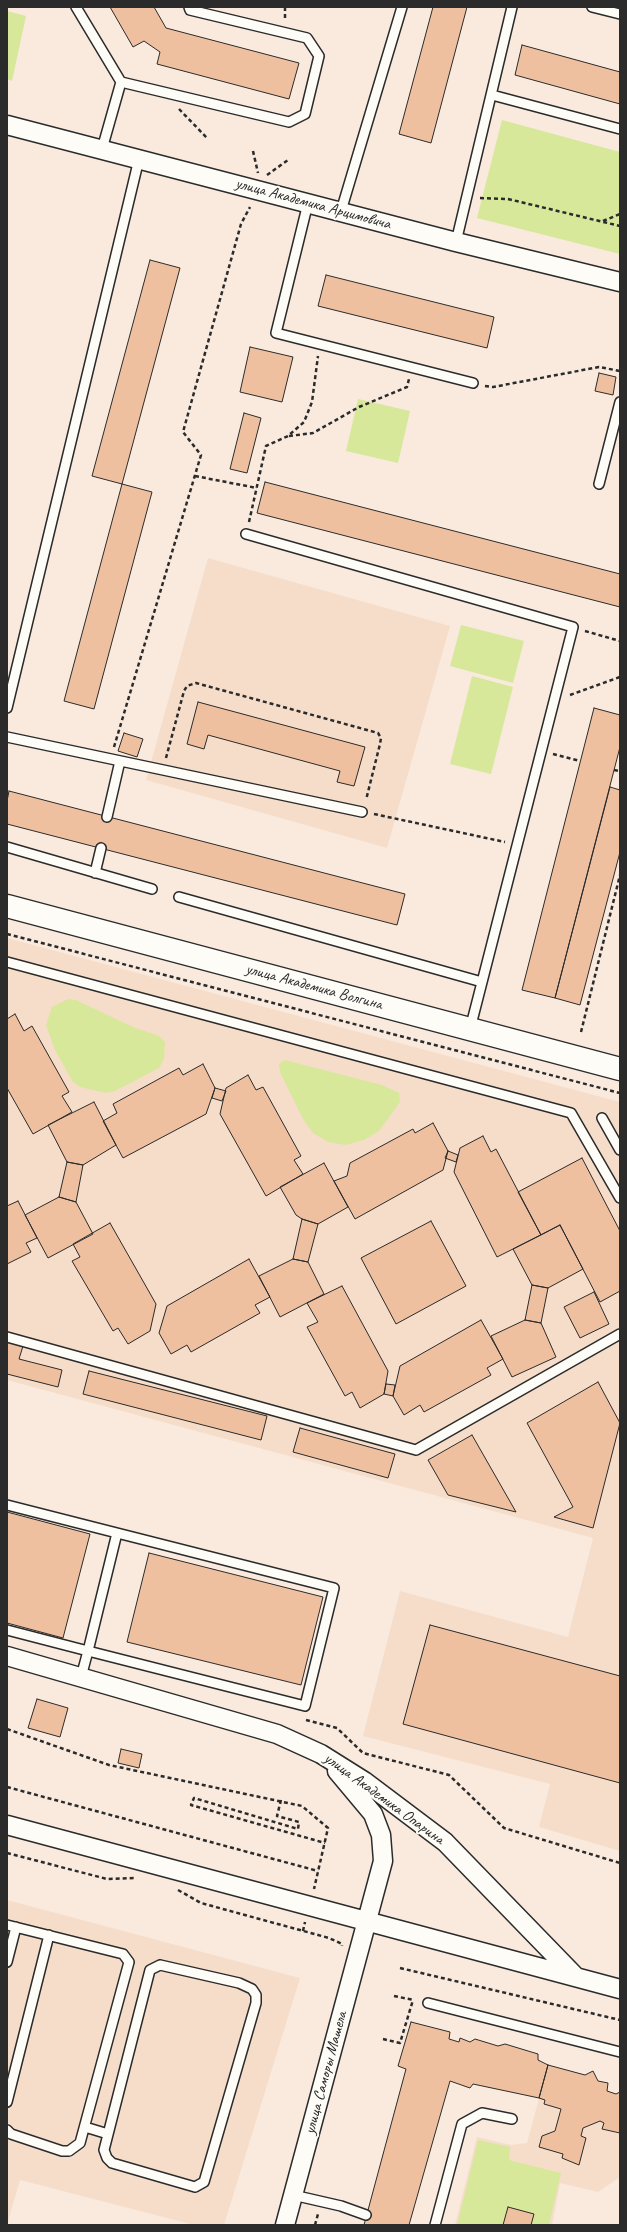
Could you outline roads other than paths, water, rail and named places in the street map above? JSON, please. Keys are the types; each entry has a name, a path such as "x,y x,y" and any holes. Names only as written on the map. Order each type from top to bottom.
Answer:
{"street":[{"name":"улица Академика Арцимовича","path":"7,125 456,242 620,282"},
{"name":"улица Академика Волгина","path":"7,906 620,1069"},
{"name":"улица Академика Опарина","path":"7,1656 277,1734 322,1754 364,1781 445,1842 576,1977"},
{"name":"улица Саморы Машела","path":"285,2225 383,1861 382,1835 372,1814 322,1754"},
{"path":"7,1825 620,1989"}],"lane":[{"path":"76,7 121,82 289,122 305,114 319,56 307,38 190,10 188,7"},
{"path":"341,211 402,7"},
{"path":"456,242 512,7"},
{"path":"592,7 620,14"},
{"path":"102,149 121,82"},
{"path":"492,95 620,129"},
{"path":"7,708 139,159"},
{"path":"308,203 276,333 473,383"},
{"path":"599,484 620,402"},
{"path":"246,534 572,627 470,1029"},
{"path":"7,737 362,812"},
{"path":"108,817 120,761"},
{"path":"7,847 152,890"},
{"path":"95,873 101,848"},
{"path":"179,897 482,982"},
{"path":"7,962 572,1113 620,1198"},
{"path":"602,1118 620,1150"},
{"path":"7,1337 416,1450 620,1334"},
{"path":"7,1505 334,1588 305,1706 7,1630"},
{"path":"81,1677 117,1533"},
{"path":"7,1962 11,1926 123,1954 129,1962 80,2143 69,2151 62,2151 18,2137 7,2130"},
{"path":"7,2101 49,1935"},
{"path":"160,1964 168,1965 239,1983 252,1988 256,1995 256,2003 204,2182 195,2187 189,2186 112,2163 107,2158 104,2150 108,2134 150,1970 160,1964"},
{"path":"428,2003 620,2052"},
{"path":"435,2225 462,2124 482,2113 512,2119"},
{"path":"85,2127 108,2134"},
{"path":"293,2195 341,2206 366,2215"}]}
